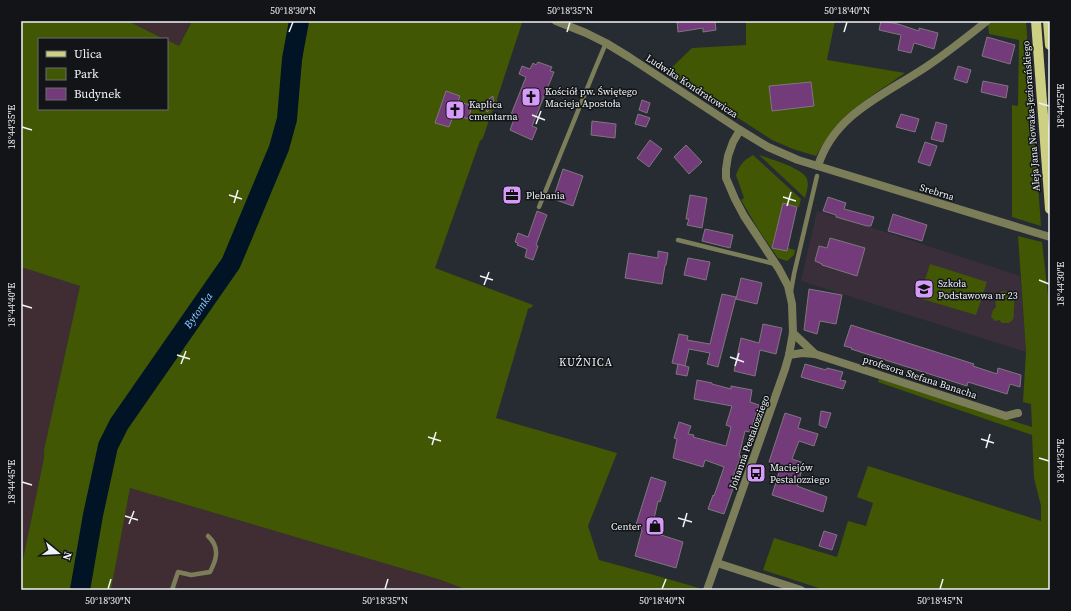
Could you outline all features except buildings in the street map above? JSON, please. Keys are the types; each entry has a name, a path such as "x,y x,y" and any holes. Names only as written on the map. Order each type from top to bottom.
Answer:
{"main road":[{"name":"Aleja Jana Nowaka-Jeziorańskiego","path":"1036,21 1050,209"},
{"path":"1048,21 1050,45"}],"street":[{"name":"Ludwika Kondratowicza","path":"556,21 567,23 606,43 772,150 818,166"},
{"path":"818,166 821,156 831,139 845,122 854,114 874,98 925,68 987,21"},
{"name":"Johanna Pestalozziego","path":"707,590 770,413 789,355 792,333 791,297 786,280 744,216 726,178 726,169 730,149 740,130"},
{"name":"Srebrna","path":"818,166 1050,237"},
{"name":"profesora Stefana Banacha","path":"792,333 815,354"},
{"name":"profesora Stefana Banacha","path":"789,355 802,353 815,354 1006,416 1018,413"},
{"path":"716,563 801,590"}],"lane":[{"path":"539,207 592,74 606,43"},
{"name":"Johanna Pestalozziego","path":"791,297 794,274 817,176"},
{"path":"678,240 776,264"},
{"path":"172,590 178,572 191,575 210,572 217,551 213,540 208,536"}],"shaded area":[{"path":"128,21 191,21 179,46 168,40 168,38 163,38"},
{"name":"Szkoła Podstawowa nr 23","path":"817,211 1020,276 1026,352 801,281"},
{"path":"21,267 80,286 44,450 44,458 21,569"},
{"path":"130,488 441,580 467,590 111,590"}],"green space":[{"path":"21,21 128,21 162,38 38,38 38,110 168,110 168,40 179,46 192,21 293,21 288,50 281,114 269,154 233,239 214,276 195,306 157,361 124,404 108,430 102,445 93,484 74,590 21,590 21,569 44,458 44,450 80,286 21,267"},
{"path":"308,21 518,21 522,23 497,99 498,106 492,111 483,138 480,141 435,268 533,305 528,309 496,418 617,453 588,526 599,560 699,588 699,590 467,590 441,580 130,488 111,590 86,590 105,483 121,432 143,399 218,297 250,243 290,144 297,110 304,41"},
{"path":"746,21 835,21 827,60 905,73 864,101 848,114 824,142 816,156 793,149 772,140 667,72 692,48 746,45"},
{"path":"992,21 1026,21 1041,226 1012,217 1012,105 1018,106 1019,40 989,34 988,25"},
{"path":"753,155 801,199 799,207 783,203 772,247 787,251 788,248 795,250 794,255 787,261 778,258 758,229 741,200 744,198 736,175 742,163"},
{"path":"759,155 786,164 804,175 808,184 805,198"},
{"path":"1018,236 1042,242 1050,312 1050,590 825,590 763,570 774,538 837,557 848,521 866,526 873,503 857,497 868,466 1041,521 1041,506 1034,478 1032,435 878,382 879,379 1032,427 1031,404 1023,402 1026,352"},
{"path":"930,264 987,282 976,315 919,298"},
{"path":"1003,291 1012,294 1014,297 1014,317 1009,323 1002,323 999,320 995,321 991,317 993,310 996,307 997,295"}],"waterway":[{"name":"Bytomka","path":"80,590 93,515 108,446 119,424 231,263 279,148 287,119 292,59 299,21"}],"place":[{"name":"Kościół pw. Świętego Macieja Apostoła","path":"531,97"},
{"name":"Kaplica cmentarna","path":"455,110"},
{"name":"Plebania","path":"512,195"},
{"name":"Szkoła Podstawowa nr 23","path":"924,289"},
{"name":"Maciejów Pestalozziego","path":"756,473"},
{"name":"Center","path":"655,526"}],"district":[{"name":"KUŹNICA","path":"586,362"}]}
